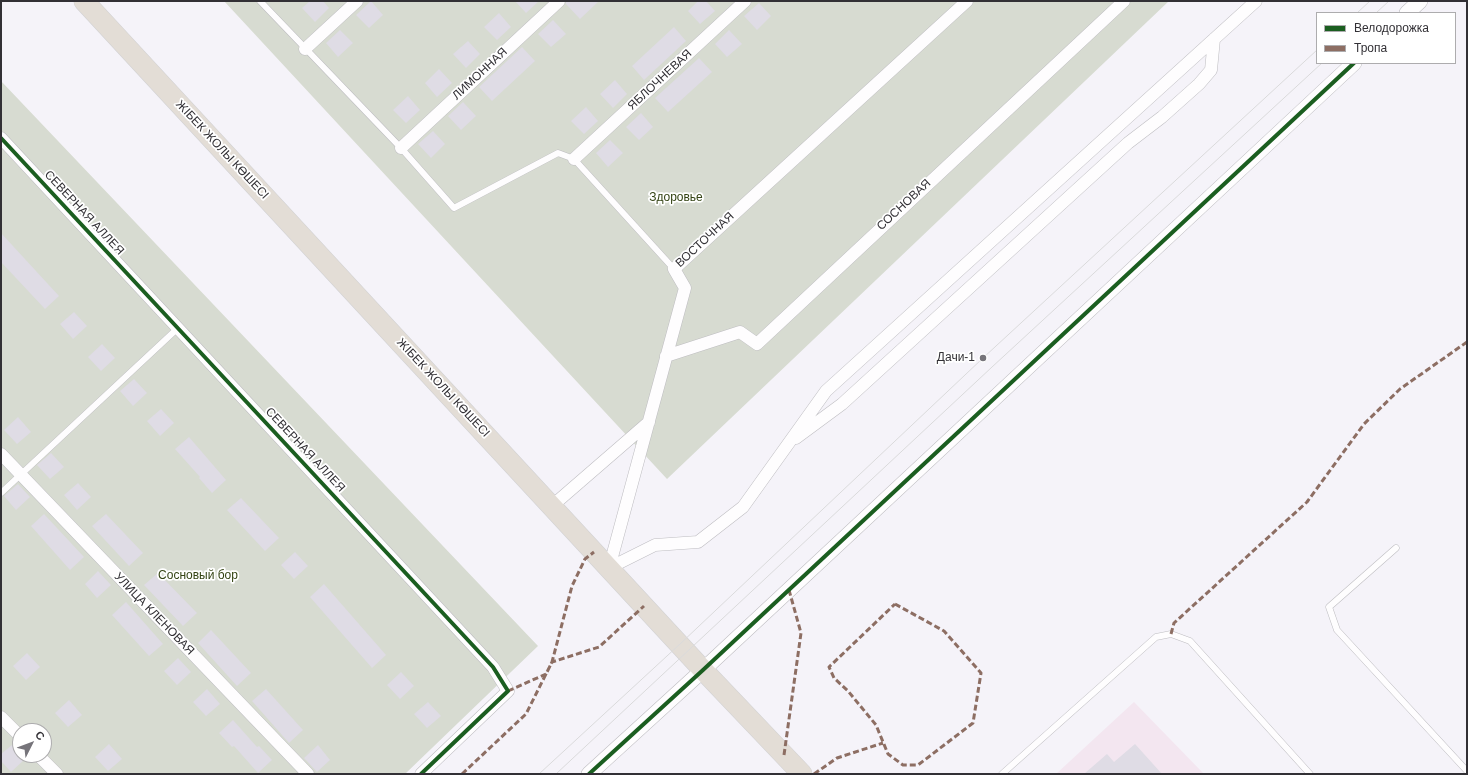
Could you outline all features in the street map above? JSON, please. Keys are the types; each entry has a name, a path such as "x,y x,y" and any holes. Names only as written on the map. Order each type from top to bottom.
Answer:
{"highway":[{"name":"ЖІБЕК ЖОЛЫ КӨШЕСІ","path":"84,1 703,670 802,774"}],"street":[{"path":"305,48 357,1"},
{"name":"ЛИМОННАЯ","path":"401,148 559,1"},
{"name":"ЯБЛОЧНЕВАЯ","path":"574,159 745,1"},
{"name":"ВОСТОЧНАЯ","path":"609,568 685,288 674,269 967,1"},
{"name":"СОСНОВАЯ","path":"666,356 740,332 757,344 1124,1"},
{"path":"609,568 655,545 698,542 743,507 826,391 1256,1"},
{"path":"1408,12 1420,1"},
{"path":"787,445 842,404 1128,143 1162,117 1199,84 1211,70 1214,39"},
{"path":"588,774 703,670 1353,64"},
{"name":"СЕВЕРНАЯ АЛЛЕЯ","path":"1,138 493,666 508,691 421,774"},
{"path":"552,506 649,422"},
{"name":"УЛИЦА КЛЕНОВАЯ","path":"1,454 308,774"},
{"path":"1,717 12,728"},
{"path":"46,763 57,774"}],"lane":[{"path":"260,1 401,148 454,208 558,153 574,159 674,269"},
{"path":"1,493 178,328"},
{"path":"1396,548 1329,607 1337,630 1467,771"},
{"path":"1002,774 1156,637 1171,634 1190,641 1310,774"}],"shaded area":[{"path":"1134,702 1204,774 1056,774"}],"green space":[{"name":"Здоровье","path":"224,1 1169,1 667,479"},
{"name":"Сосновый бор","path":"1,81 538,646 405,774 1,774"}],"building":[{"path":"310,1 323,1 329,8 315,22 302,8"},
{"path":"371,1 383,15 369,28 356,15"},
{"path":"515,1 539,1 526,13"},
{"path":"566,1 599,1 580,19 566,4"},
{"path":"698,1 706,1 715,11 700,24 688,11"},
{"path":"759,3 771,16 757,30 744,16"},
{"path":"499,13 511,27 497,40 484,27"},
{"path":"553,20 566,34 551,47 538,34"},
{"path":"674,27 686,41 644,80 632,66"},
{"path":"340,30 353,43 338,57 326,43"},
{"path":"729,30 742,44 727,57 715,44"},
{"path":"468,41 480,54 466,68 453,54"},
{"path":"522,47 535,61 492,101 479,87"},
{"path":"699,58 712,72 668,112 655,98"},
{"path":"439,69 452,83 437,97 425,83"},
{"path":"615,80 627,94 613,108 600,94"},
{"path":"408,96 420,110 406,123 393,110"},
{"path":"463,102 476,116 461,130 448,116"},
{"path":"586,107 598,121 584,134 571,121"},
{"path":"641,113 653,127 639,140 626,127"},
{"path":"433,131 445,144 431,158 418,144"},
{"path":"610,140 623,153 608,167 596,153"},
{"path":"1,233 59,296 45,309 1,262"},
{"path":"74,312 87,326 73,339 60,324"},
{"path":"102,344 115,358 101,371 88,357"},
{"path":"134,379 147,393 133,406 120,391"},
{"path":"161,409 174,423 160,436 147,421"},
{"path":"18,417 31,432 17,444 4,430"},
{"path":"189,437 226,480 212,493 175,449"},
{"path":"51,453 64,467 50,479 37,465"},
{"path":"78,483 91,497 77,510 64,495"},
{"path":"18,484 30,497 16,510 4,496"},
{"path":"241,498 279,538 265,551 227,510"},
{"path":"44,514 84,557 70,570 31,526"},
{"path":"106,514 143,553 129,566 92,526"},
{"path":"295,552 308,566 294,579 281,565"},
{"path":"98,571 111,585 97,598 85,584"},
{"path":"158,573 197,613 183,626 144,585"},
{"path":"324,584 386,655 372,668 310,597"},
{"path":"126,602 163,644 149,656 112,615"},
{"path":"211,630 251,673 237,686 198,643"},
{"path":"27,653 40,667 26,680 13,666"},
{"path":"178,658 191,672 177,685 164,671"},
{"path":"401,672 414,686 400,699 387,685"},
{"path":"207,689 220,704 206,716 193,702"},
{"path":"266,689 303,730 289,743 252,701"},
{"path":"69,700 82,715 68,727 55,713"},
{"path":"428,702 441,716 427,728 414,714"},
{"path":"233,720 257,747 259,746 272,760 258,773 234,746 232,747 219,733"},
{"path":"109,744 122,759 108,771 95,757"},
{"path":"1135,744 1162,774 1084,774 1107,754 1114,762"},
{"path":"12,745 12,763 21,763 11,772 1,761 1,754"},
{"path":"318,745 330,760 317,772 304,758"}],"tram line":[{"path":"1358,12 1370,1"},
{"path":"1377,12 1389,1"},
{"path":"539,774 680,644 983,358 1316,51"},
{"path":"556,774 992,367 1321,64"}],"marked path":[{"path":"1171,634 1174,623 1307,502 1364,424 1400,389 1467,342"},
{"path":"508,691 546,674 552,662 572,586 585,559 594,552"},
{"path":"784,755 801,633 789,590"},
{"path":"895,604 944,631 981,673 973,723 918,765 903,765 888,754 876,725 848,691 834,678 829,667 895,604"},
{"path":"462,774 526,714 552,662 599,647 644,606"},
{"path":"814,774 837,758 883,743"}],"cycle path":[{"path":"589,774 703,670 1353,64"},
{"path":"1,138 493,667 508,691 421,774"}],"place":[{"name":"Дачи-1","path":"983,358"}]}
